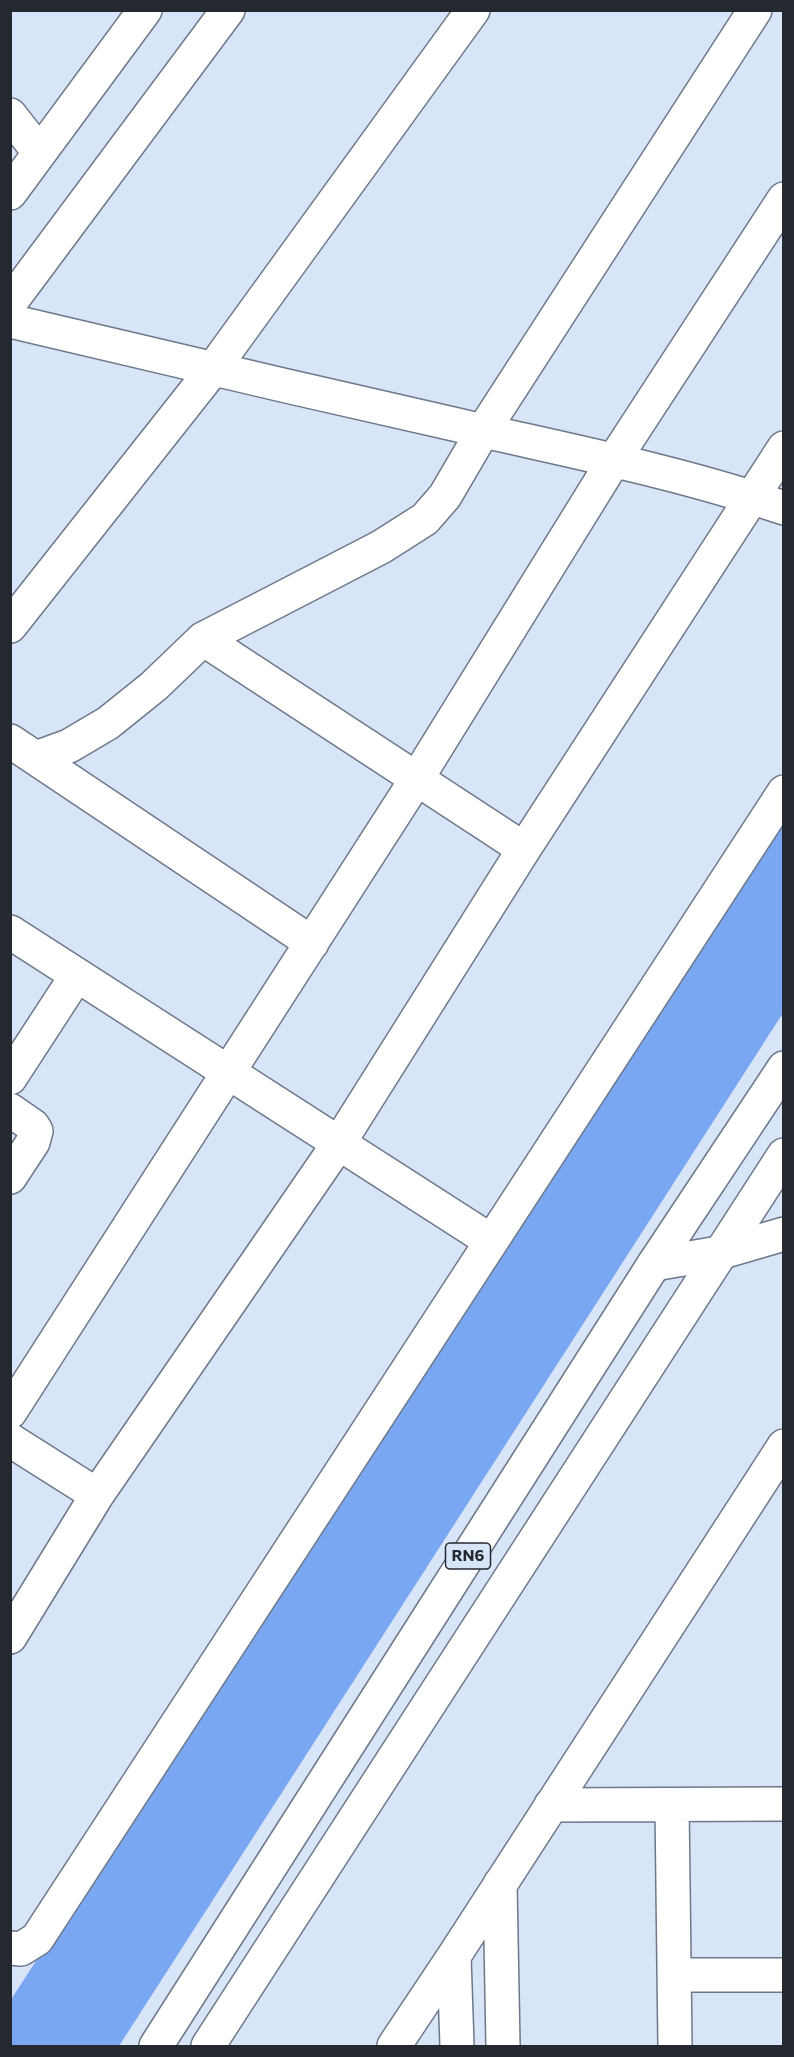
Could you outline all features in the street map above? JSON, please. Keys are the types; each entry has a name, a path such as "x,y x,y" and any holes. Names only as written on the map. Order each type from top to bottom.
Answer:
{"main road":[{"path":"10,193 145,10"},
{"path":"10,303 228,10"},
{"path":"10,627 213,369 473,10"},
{"path":"23,749 69,746 108,723 154,686 202,639 381,547 425,519 445,496 483,431 755,10"},
{"path":"10,115 39,152"},
{"path":"10,1412 416,780 614,460 783,199"},
{"path":"10,321 614,460 752,497 783,508"},
{"path":"10,1637 97,1495 339,1143 524,849 783,448"},
{"path":"202,639 524,849"},
{"path":"23,749 312,943"},
{"path":"10,1948 21,1949 37,1940 783,792"},
{"path":"10,932 491,1241"},
{"path":"10,1078 77,975"},
{"name":"RN6","path":"156,2046 654,1264 783,1068"},
{"path":"10,1110 33,1126 36,1131 33,1142 10,1177"},
{"name":"RN6","path":"208,2046 783,1155"},
{"path":"654,1264 719,1253 783,1234"},
{"path":"10,1440 97,1495"},
{"path":"394,2046 783,1446"},
{"path":"551,1805 783,1804"},
{"path":"672,1806 675,2046"},
{"path":"500,1884 503,2046"},
{"path":"454,1956 457,2046"},
{"path":"674,1975 783,1975"}],"shaded area":[{"path":"783,807 783,1013 119,2046 11,2046 10,2001"}]}
